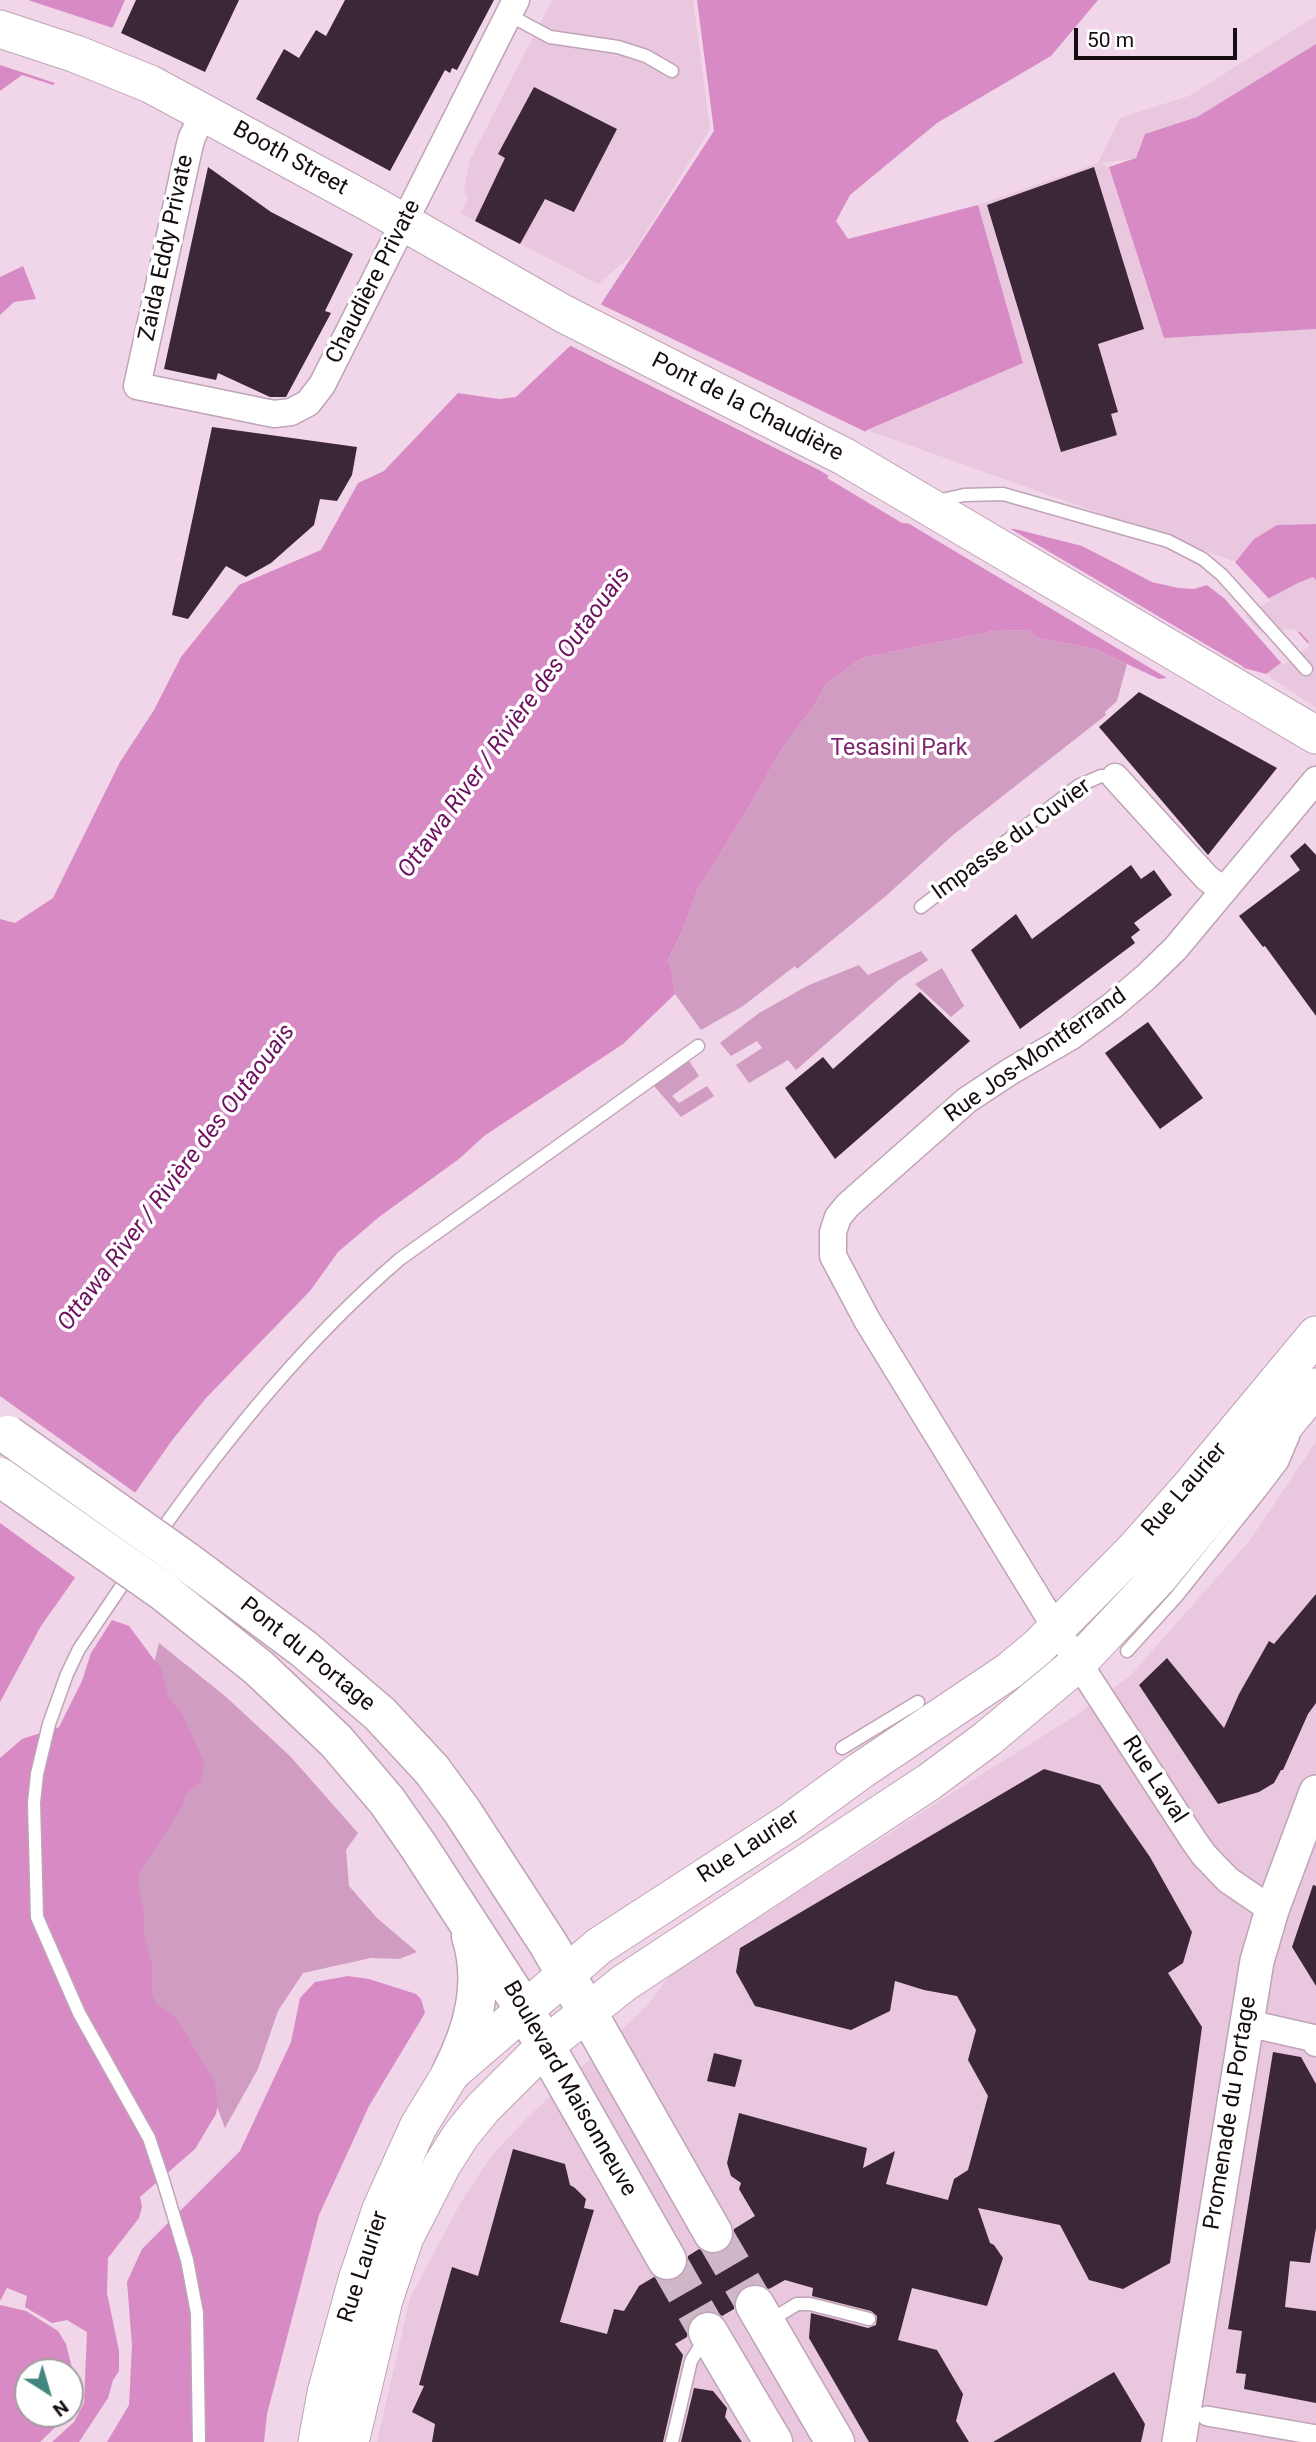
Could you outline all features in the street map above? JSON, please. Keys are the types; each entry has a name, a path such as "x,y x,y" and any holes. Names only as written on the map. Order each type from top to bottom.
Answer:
{"main road":[{"name":"Booth Street","path":"0,29 150,84 567,315"},
{"name":"Pont de la Chaudière","path":"567,315 845,457 1316,736"},
{"name":"Rue Laurier","path":"317,2442 326,2393 357,2280 381,2209 418,2127 450,2073 524,2009 549,1947 599,1945 790,1822 860,1771 1009,1671 1057,1630 1189,1488 1316,1335"},
{"name":"Rue Laurier","path":"350,2442 384,2300 405,2237 442,2165 461,2135 499,2091 585,2012 657,1961 949,1768 1078,1663 1160,1576 1313,1391"},
{"name":"Pont du Portage","path":"0,1429 304,1648 380,1714 432,1770 462,1811 549,1947"},
{"name":"Pont du Portage","path":"0,1477 164,1592 259,1668 336,1741 387,1801 467,1920"},
{"path":"918,1702 951,1682 1009,1671"},
{"name":"Boulevard Maisonneuve","path":"467,1920 484,1961 524,2009 667,2260"},
{"path":"549,1947 713,2233"},
{"path":"450,2073 465,2046 484,1961"},
{"path":"761,2314 835,2442"},
{"path":"709,2332 773,2442"}],"street":[{"name":"Chaudière Private","path":"137,386 262,413 291,412 308,403 322,385 512,7"},
{"name":"Zaida Eddy Private","path":"137,386 189,148 204,113"},
{"name":"Impasse du Cuvier","path":"1115,777 1207,878 1223,890"},
{"name":"Rue Jos-Montferrand","path":"1057,1630 856,1300 833,1256 833,1232 838,1217 848,1205 967,1100 1070,1037 1146,977 1175,949 1316,780"},
{"name":"Rue Laval","path":"1057,1630 1204,1856 1228,1880 1272,1910"},
{"name":"Promenade du Portage","path":"1179,2442 1223,2157 1257,1961 1272,1910 1316,1792"},
{"path":"1247,2023 1313,2038 1316,2043"},
{"path":"1207,2416 1316,2435"}],"lane":[{"path":"512,7 550,37 618,47 646,57 672,71"},
{"path":"925,504 964,495 1003,494 1157,537 1203,559 1228,581 1306,669"},
{"name":"Impasse du Cuvier","path":"921,907 1078,786 1101,776 1115,777"},
{"path":"200,2442 197,2313 177,2224 149,2138 79,2013 37,1917 33,1832 37,1773 49,1724 67,1674 96,1621 176,1509 291,1365 316,1338 400,1259 698,1046"},
{"path":"1127,1651 1176,1597 1282,1463 1313,1391"},
{"path":"842,1748 918,1702"},
{"path":"761,2314 797,2304 810,2304 869,2319"},
{"path":"672,2442 691,2361 709,2332"}],"shaded area":[{"path":"552,0 693,0 710,129 631,256 598,284 460,213 468,199 464,189 470,160"},
{"path":"1316,16 1316,44 1197,117 1145,134 1136,158 1100,163 1109,167 1164,338 1316,329 1316,524 1277,525 1254,539 1236,562 867,430 1023,363 978,205 1098,163 1120,118 1189,96"},
{"path":"1314,577 1316,708 1266,674 1257,634 1239,614"},
{"path":"1316,1442 1316,2442 377,2442 410,2298 461,2202 492,2155 529,2116 647,2006 670,1975 1075,1716 1130,1676 1250,1540"},
{"path":"112,1620 129,1626 161,1669 168,1697 181,1712 204,1762 201,1782 185,1794 183,1805 140,1872 138,1883 144,1913 144,1934 152,1964 152,1995 156,2004 173,2015 184,2031 215,2083 218,2103 216,2114 195,2149 140,2197 142,2207 139,2218 108,2258 107,2293 119,2351 119,2371 113,2380 108,2398 79,2442 52,2442 67,2428 84,2428 87,2332 67,2320 52,2323 25,2307 27,2296 7,2288 0,2301 0,1758 22,1739 59,1727 82,1681 91,1653"},
{"path":"348,1976 369,1979 416,1994 421,1999 425,2013 369,2106 319,2215 267,2414 264,2442 107,2442 129,2405 132,2345 127,2282 142,2249 240,2151 291,2042 300,1998 315,1982"}],"green space":[{"name":"Tesasini Park","path":"1029,630 1037,638 1095,649 1127,664 1117,701 1105,712 1106,715 953,835 887,895 797,969 795,966 743,1006 701,1030 675,994 668,960 697,891 783,747 827,683 862,658 993,631"},
{"path":"921,951 928,960 899,980 796,1070 788,1060 749,1083 736,1065 762,1048 757,1041 731,1056 720,1043 759,1013 809,985 859,965 868,975"},
{"path":"942,968 964,1006 951,1017 915,984"},
{"path":"689,1061 699,1076 672,1096 679,1103 707,1086 714,1096 681,1117 654,1086"},
{"path":"159,1643 225,1696 290,1756 358,1833 346,1850 349,1886 377,1918 417,1952 399,1959 371,1958 303,1973 278,2011 258,2069 225,2128 202,2067 143,1995 130,1880 150,1679"}],"water":[{"path":"30,0 125,0 113,27 53,85 22,75 0,91 0,26"},
{"name":"Ottawa River / Rivière des Outaouais","path":"697,0 1098,0 1051,56 937,123 850,195 836,221 848,239 978,205 1023,363 867,430 827,478 902,523 1015,529 1082,546 1152,582 1178,588 1194,589 1220,581 1254,539 1277,525 1316,524 1316,580 1313,577 1298,583 1239,614 1257,634 1300,632 1309,642 1266,674 1244,668 1159,679 1095,649 1037,638 1029,630 993,631 862,658 827,683 783,747 697,891 668,960 675,994 623,1044 484,1136 459,1159 379,1217 338,1252 310,1291 206,1398 173,1439 41,1626 0,1702 0,919 15,923 53,898 120,762 154,710 181,657 239,585 321,550 358,483 384,471 458,393 499,399 516,397 570,346 601,304 714,131"},
{"path":"1316,44 1316,329 1164,338 1109,167 1136,158 1145,134 1197,117"},
{"path":"23,266 36,299 14,302 0,315 0,277"},
{"path":"0,2305 26,2311 58,2331 66,2344 70,2358 14,2358 14,2428 54,2428 40,2442 0,2442"}],"pier":[{"path":"26,0 116,29 58,84 0,65 0,22"},
{"path":"598,303 868,433 832,477 904,519 1004,525 1244,667 1241,672 1172,681 819,470 567,344"},
{"path":"1233,560 1271,601 1245,615 1259,631 1295,629 1310,646 1283,665 1224,598 1204,583 1218,578"},
{"path":"0,1396 137,1494 77,1579 0,1523"}],"building":[{"path":"136,0 239,0 205,72 121,33"},
{"path":"345,0 494,0 457,70 452,68 450,73 445,70 390,171 256,99 284,49 299,58 316,30 326,36"},
{"path":"534,87 617,129 574,212 545,199 520,244 475,221 505,158 498,154"},
{"path":"208,167 271,212 353,254 325,311 331,313 286,397 270,397 218,373 216,380 164,369"},
{"path":"1094,167 1144,329 1098,344 1118,412 1111,414 1117,435 1061,452 987,205"},
{"path":"212,427 357,447 352,475 337,501 320,499 314,525 271,563 246,577 226,566 188,619 172,615"},
{"path":"1139,692 1277,768 1208,855 1099,727"},
{"path":"1305,843 1316,855 1316,1016 1265,946 1263,947 1239,916 1300,870 1290,856"},
{"path":"1131,865 1141,879 1154,870 1172,895 1134,923 1140,930 1131,937 1135,943 1020,1029 971,950 1016,914 1032,939"},
{"path":"920,992 970,1041 835,1159 785,1088 823,1057 833,1069"},
{"path":"1148,1022 1203,1098 1160,1129 1105,1053"},
{"path":"1316,1594 1316,1703 1274,1783 1259,1792 1218,1804 1139,1685 1167,1658 1224,1728 1239,1694 1269,1641 1274,1644"},
{"path":"1044,1769 1100,1785 1150,1857 1192,1932 1183,1963 1168,1973 1202,2027 1170,2263 1123,2289 1089,2280 1060,2225 978,2208 990,2243 1003,2258 987,2306 912,2288 898,2340 937,2350 963,2394 956,2421 969,2442 869,2442 809,2338 811,2313 868,2328 876,2325 877,2316 871,2311 812,2296 813,2288 785,2280 769,2289 756,2283 745,2286 736,2295 734,2309 722,2316 707,2310 696,2314 689,2321 687,2337 675,2344 683,2355 663,2442 432,2442 435,2424 412,2412 424,2386 419,2385 452,2267 478,2276 513,2149 565,2164 570,2185 586,2199 584,2208 594,2210 560,2322 607,2334 614,2309 624,2311 639,2286 654,2277 666,2282 678,2279 686,2270 688,2256 699,2249 712,2255 724,2252 732,2243 734,2229 755,2216 739,2189 741,2183 731,2176 727,2163 739,2113 867,2148 863,2168 895,2151 886,2184 948,2200 954,2179 968,2170 988,2096 968,2060 976,2030 957,1996 895,1981 890,2011 851,2030 755,2006 736,1972 740,1948"},
{"path":"1313,1885 1316,1886 1316,1986 1292,1947"},
{"path":"1273,2052 1301,2057 1316,2084 1316,2228 1310,2263 1290,2261 1285,2307 1316,2311 1316,2403 1244,2389 1246,2374 1236,2373 1242,2331 1228,2329"},
{"path":"714,2053 742,2060 735,2087 707,2081"},
{"path":"1114,2372 1145,2424 1141,2442 993,2442"},
{"path":"694,2388 713,2391 727,2408 725,2417 742,2442 681,2442"}],"tunnel":[{"path":"713,2233 755,2305"},
{"path":"667,2260 708,2332"}]}
